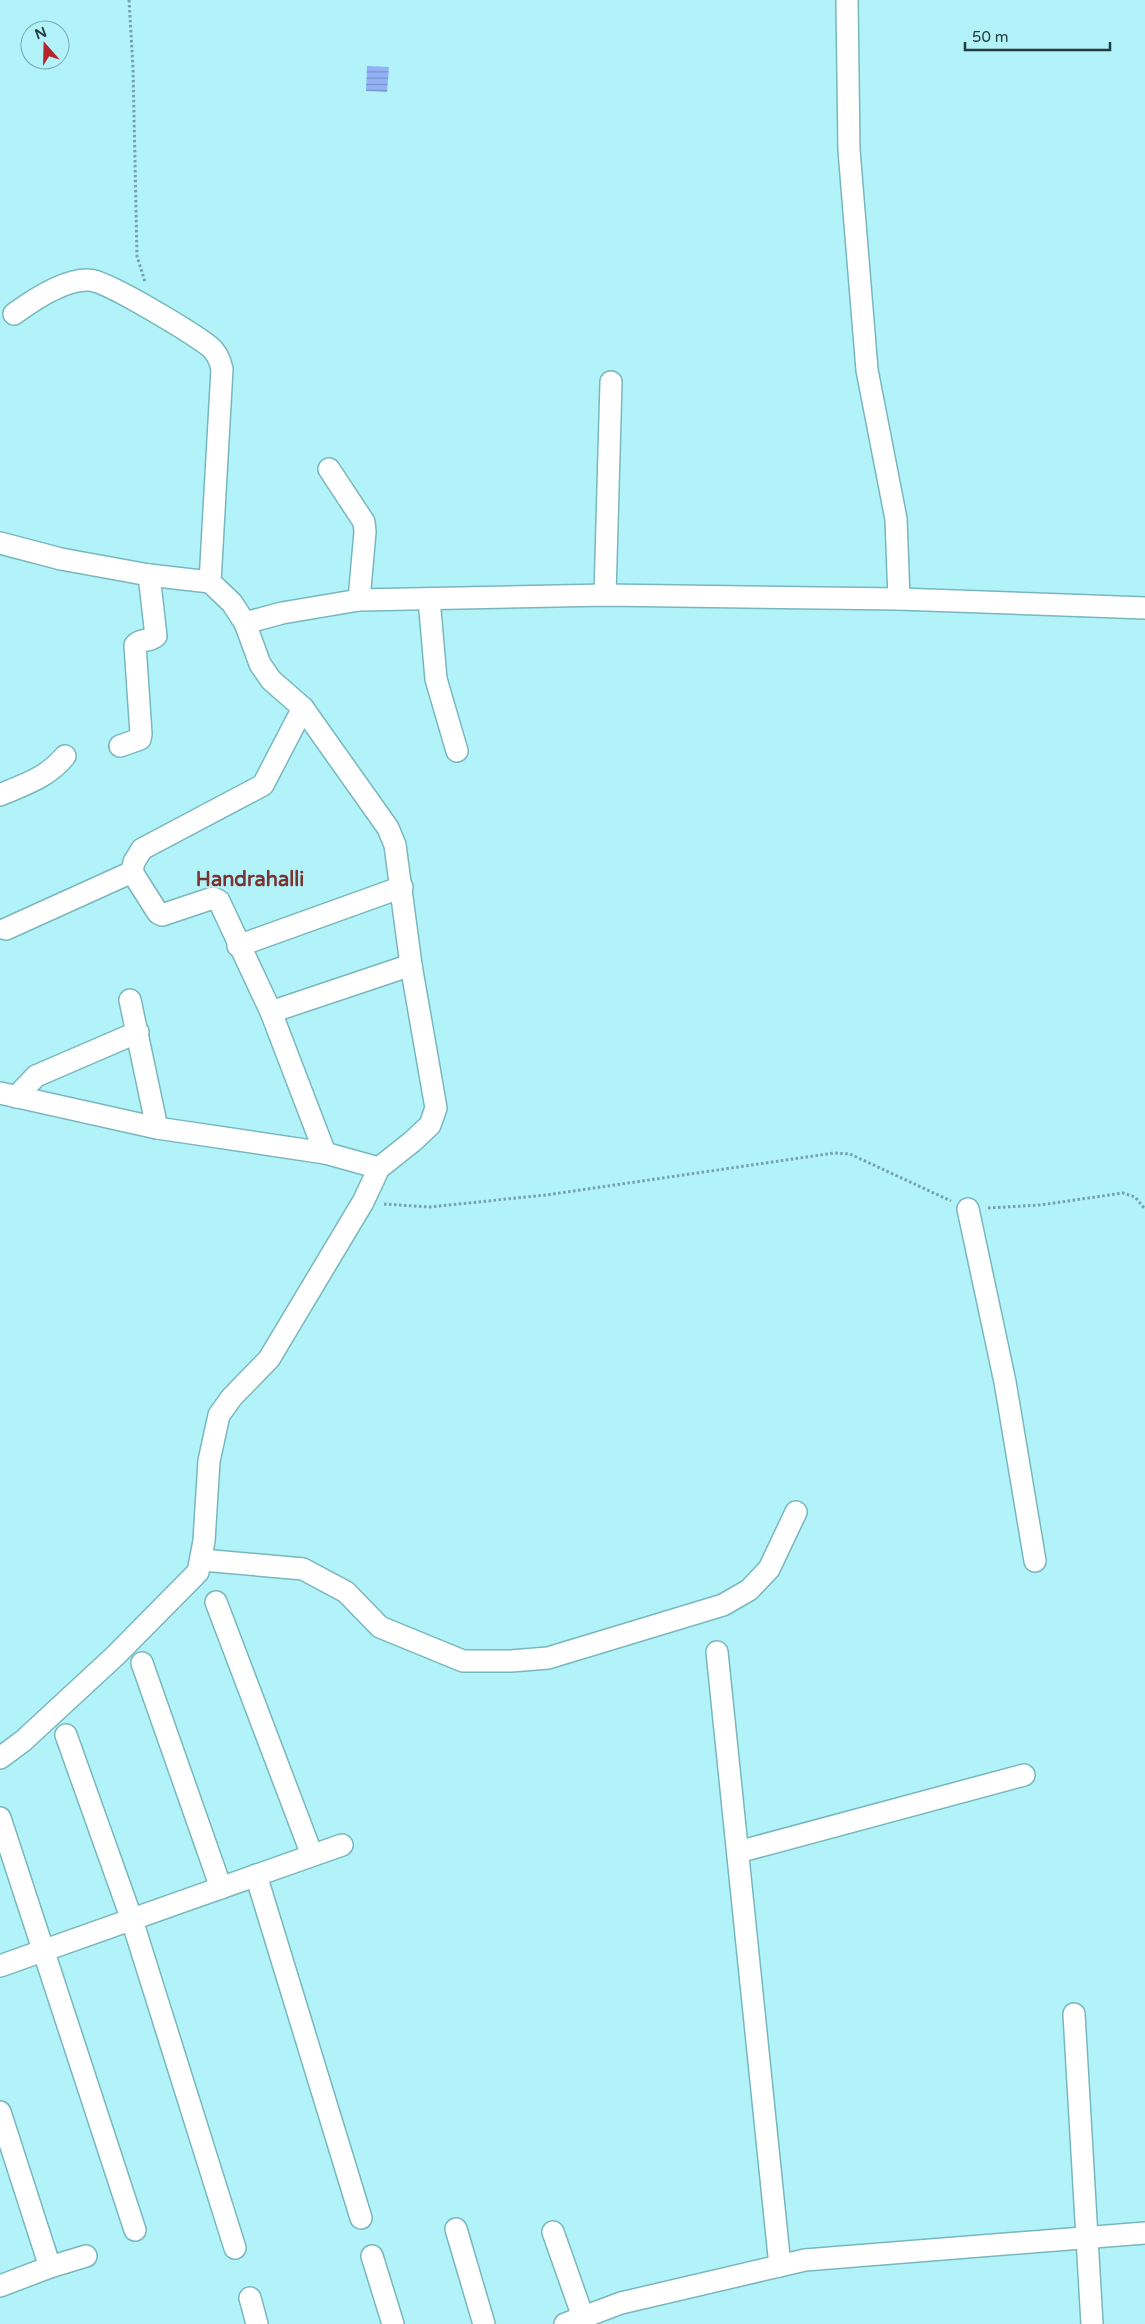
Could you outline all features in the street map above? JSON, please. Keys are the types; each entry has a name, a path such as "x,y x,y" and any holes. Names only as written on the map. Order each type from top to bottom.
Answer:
{"street":[{"path":"847,0 849,150 867,370 896,519 900,600"},
{"path":"14,314 43,292 87,280 95,280 154,311 210,347 218,357 222,369 210,582"},
{"path":"606,595 605,551 611,382"},
{"path":"329,469 364,522 365,532 359,600"},
{"path":"0,543 61,559 149,575 210,582 232,603 245,623 260,664 271,680 303,708 388,828 395,845 411,965 436,1108 430,1125 379,1168 363,1202 269,1359 232,1397 219,1415 209,1461 202,1560 198,1572 115,1656 23,1741 0,1758"},
{"path":"120,746 140,739 141,734 135,644 140,640 152,639 156,636 149,575"},
{"path":"245,623 282,613 359,600 606,595 900,600 1145,608"},
{"path":"429,599 436,679 457,751"},
{"path":"303,708 263,785 142,849 134,862 132,872 158,913 162,915 213,898 216,899 270,1012 325,1152"},
{"path":"0,795 46,775 54,770 65,756"},
{"path":"6,929 132,872"},
{"path":"238,946 402,887"},
{"path":"270,1012 411,965"},
{"path":"130,1000 157,1128"},
{"path":"8,1095 36,1076 138,1032"},
{"path":"8,1095 157,1128 325,1152 379,1168"},
{"path":"968,1209 1005,1382 1035,1561"},
{"path":"202,1560 303,1568 346,1592 380,1627 463,1661 511,1661 548,1658 723,1606 749,1590 769,1569 796,1512"},
{"path":"216,1602 312,1855"},
{"path":"717,1652 780,2266"},
{"path":"142,1663 221,1888"},
{"path":"66,1735 132,1920 235,2248"},
{"path":"738,1852 1024,1775"},
{"path":"0,1818 135,2230"},
{"path":"0,1966 342,1844"},
{"path":"256,1875 361,2218"},
{"path":"1074,2014 1092,2324"},
{"path":"0,2112 50,2266"},
{"path":"456,2229 484,2324"},
{"path":"553,2232 574,2321 621,2303 805,2260 1145,2233"},
{"path":"0,2286 50,2266 86,2256"},
{"path":"372,2256 393,2324"},
{"path":"250,2298 257,2324"}],"path":[{"path":"129,0 133,68 137,256 154,311"},
{"path":"363,1202 429,1207 546,1195 834,1152 850,1154 968,1209 1040,1205 1123,1193 1135,1197 1145,1210"}],"water":[{"path":"367,66 389,67 387,92 366,91"}],"district":[{"name":"Handrahalli","path":"250,879"}]}
